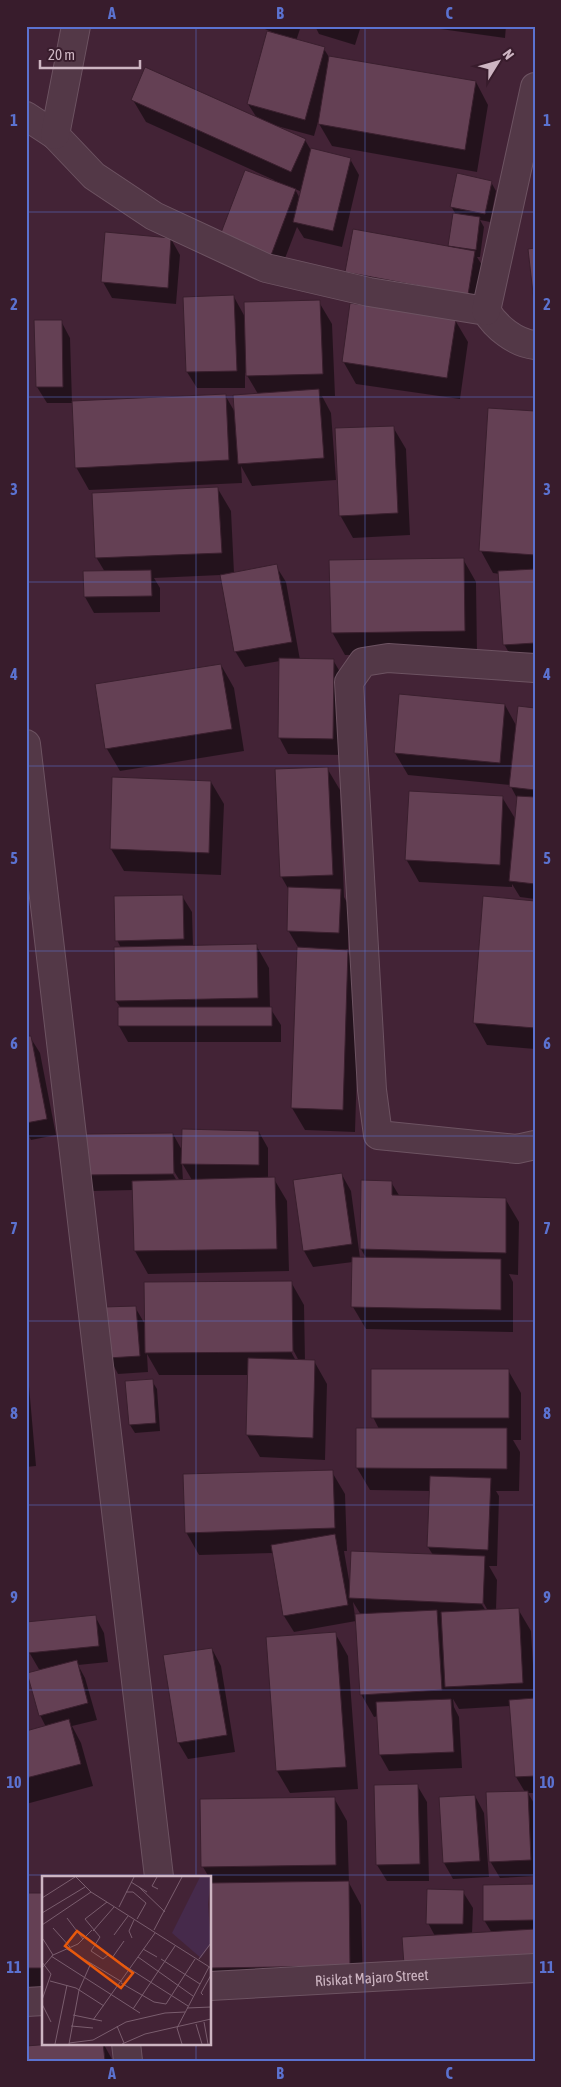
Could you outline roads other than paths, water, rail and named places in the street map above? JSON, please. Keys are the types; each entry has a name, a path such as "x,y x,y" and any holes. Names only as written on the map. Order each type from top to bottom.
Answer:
{"street":[{"path":"56,134 76,26"},
{"path":"535,88 486,311 494,324 526,344 535,345"},
{"path":"26,116 56,134 94,176 154,216 266,268 369,292 486,311"},
{"path":"535,668 388,658 363,662 349,682 372,1090 378,1136 517,1149 535,1145"},
{"path":"26,744 36,912 159,1876"},
{"name":"Risikat Majaro Street","path":"211,1986 535,1968"},
{"path":"26,2002 42,2001"},
{"path":"126,2044 128,2061"}]}
